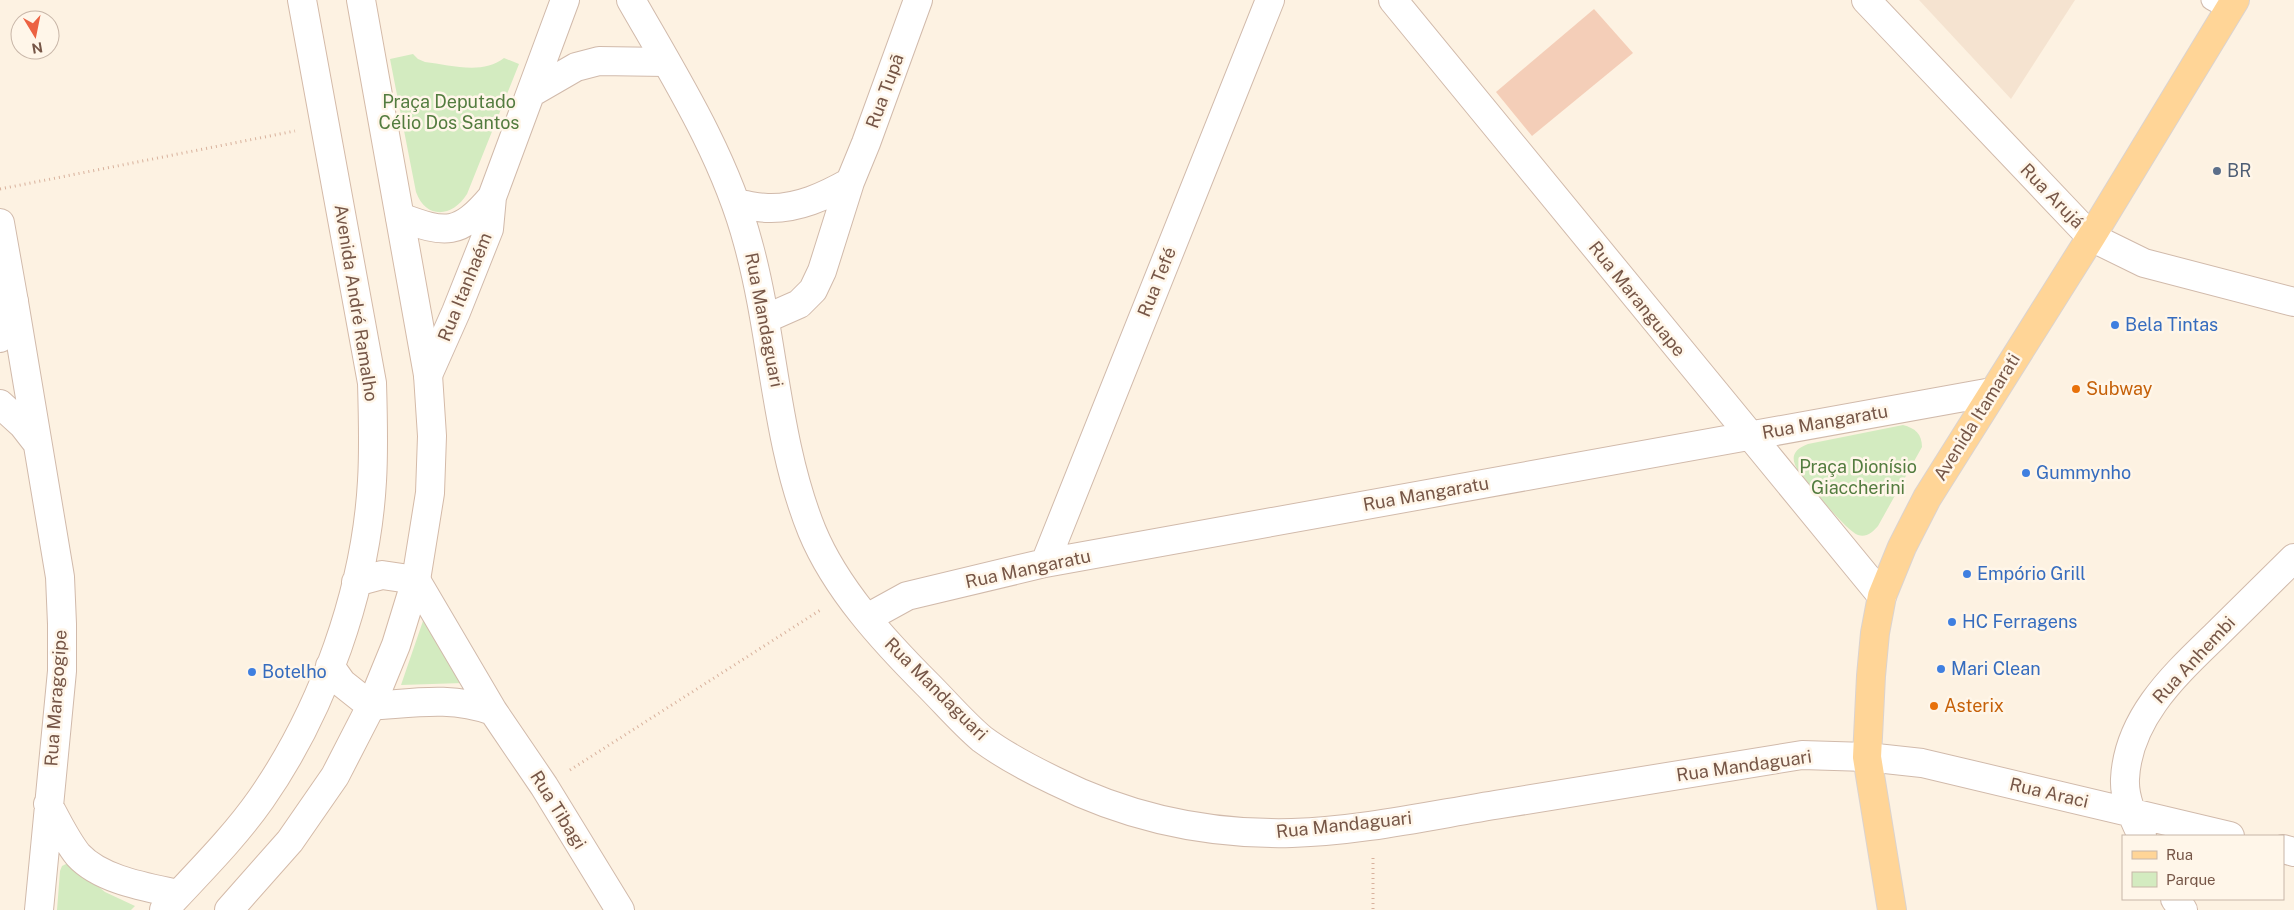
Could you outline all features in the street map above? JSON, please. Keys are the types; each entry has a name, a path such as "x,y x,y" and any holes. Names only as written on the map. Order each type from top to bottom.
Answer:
{"main road":[{"name":"Avenida Itamarati","path":"1892,910 1868,757 1871,676 1875,633 1882,596 1902,547 1927,498 2091,237 2225,3"}],"street":[{"name":"Avenida André Ramalho","path":"171,902 260,801 283,765 309,716 330,666 356,582 366,533 372,483 374,433 372,383 302,0"},
{"path":"229,910 290,841 314,809 336,776 371,706 396,645 416,580 430,494 432,436 428,375 361,0"},
{"name":"Rua Itanhaém","path":"428,375 489,230 492,197 565,0"},
{"name":"Rua Mandaguari","path":"631,0 719,162 737,204 750,248 765,319 788,448 799,493 813,533 846,594 916,673 980,737 1018,764 1072,790 1121,810 1166,822 1226,831 1294,833 1373,825 1802,755 1868,757"},
{"name":"Rua Tupã","path":"765,319 799,304 813,290 822,271 850,182 918,0"},
{"name":"Rua Tefé","path":"1044,563 1270,0"},
{"name":"Rua Maranguape","path":"1393,0 1882,596"},
{"name":"Rua Arujá","path":"1866,0 2091,237 2144,263 2294,302"},
{"path":"531,93 576,67 599,61 666,62"},
{"path":"737,204 769,208 795,205 826,195 850,182"},
{"name":"Rua Itanhaém","path":"400,217 428,227 444,230 458,227 470,220 492,197"},
{"path":"0,223 3,251"},
{"name":"Rua Maragogipe","path":"3,251 35,418 37,443 60,577 62,671 39,910"},
{"path":"0,338 10,321 14,302"},
{"name":"Rua Mangaratu","path":"868,618 907,596 1044,563 1992,392"},
{"name":"Rua Maragogipe","path":"0,404 23,424 37,443"},
{"name":"Rua Anhembi","path":"2142,835 2130,811 2124,780 2128,754 2151,704 2174,676 2294,558"},
{"path":"356,582 382,576 416,580"},
{"name":"Rua Tibagi","path":"416,580 494,711 544,786 620,910"},
{"path":"330,666 342,683 371,706 447,701 471,703 494,711"},
{"name":"Rua Araci","path":"1868,757 1922,763 2226,835"},
{"path":"48,804 79,856 111,877 171,902"}],"path":[{"path":"0,189 325,125"},
{"path":"544,786 846,594"},
{"path":"1373,825 1373,910"}],"shaded area":[{"path":"1919,0 2075,0 2011,99"}],"green space":[{"name":"Praça Deputado Célio Dos Santos","path":"413,54 425,62 455,67 476,68 496,63 504,58 519,64 467,194 461,202 447,211 433,211 426,207 420,201 416,192 390,59"},
{"name":"Praça Dionísio Giaccherini","path":"1903,425 1917,432 1921,438 1922,447 1878,526 1867,535 1858,535 1845,525 1799,472 1794,463 1794,455 1799,449 1808,444"},
{"path":"424,618 463,683 401,685"},
{"path":"70,864 105,892 135,906 131,910 57,910 60,871 62,866"}],"building":[{"path":"1594,9 1633,53 1532,136 1496,92"}],"place":[{"name":"BR","path":"2217,171"},
{"name":"Bela Tintas","path":"2115,325"},
{"name":"Subway","path":"2076,389"},
{"name":"Gummynho","path":"2026,473"},
{"name":"Empório Grill","path":"1967,574"},
{"name":"HC Ferragens","path":"1952,622"},
{"name":"Mari Clean","path":"1941,669"},
{"name":"Botelho","path":"252,672"},
{"name":"Asterix","path":"1934,706"}]}
